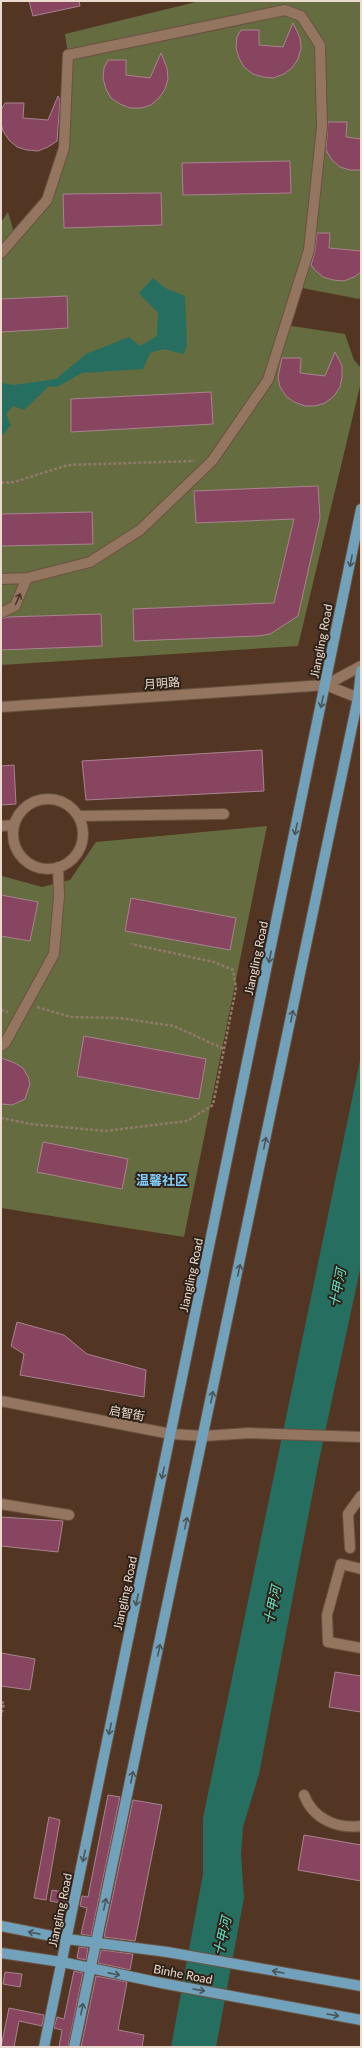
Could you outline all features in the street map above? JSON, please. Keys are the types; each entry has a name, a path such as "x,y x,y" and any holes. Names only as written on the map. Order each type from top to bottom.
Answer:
{"main road":[{"name":"Jiangling Road","path":"44,2047 326,685 361,509"},
{"path":"74,2047 359,698 361,671"},
{"name":"Binhe Road","path":"1,1926 67,1939 167,1952 361,1986"},
{"name":"Binhe Road","path":"1,1953 62,1962 161,1983 361,2020"}],"street":[{"path":"1,253 47,200 64,148 68,55 286,10 301,16 320,45 322,128 308,250 268,380 212,461 134,534 90,562 27,578 1,579"},
{"path":"1,613 15,606 27,578"},
{"name":"月明路","path":"1,707 326,685 361,666"},
{"name":"月明路","path":"326,685 359,698"},
{"path":"49,799 60,801 71,807 78,816 82,826 83,836 75,856 67,862 58,867 37,867 20,855 15,846 13,836 14,825 18,814 27,806 37,800 49,799"},
{"path":"78,816 224,814"},
{"path":"1,826 14,825"},
{"path":"1,1046 5,1043 54,954 59,896 58,867"},
{"name":"启智街","path":"1,1401 171,1434 204,1436 249,1433 361,1436"},
{"path":"350,1548 348,1514 361,1496"},
{"path":"1,1504 69,1515"},
{"path":"361,1568 341,1564 327,1615 328,1642 361,1648"},
{"path":"304,1795 308,1807 323,1820 337,1825 361,1826"}],"path":[{"path":"1,483 14,482 68,465 212,461"},
{"path":"1,1118 30,1124 105,1131 187,1122 213,1104 236,988 233,970 214,962 131,944"},
{"path":"27,1004 71,1017 120,1018 174,1026 224,1049"},
{"path":"1,1702 4,1702 1,1716"}],"green space":[{"path":"200,1 361,1 361,296 359,299 297,287 285,325 345,334 354,360 361,368 361,382 298,646 1,665 1,222 8,212 15,236 47,200 64,148 68,55 65,34"},
{"path":"267,826 184,1237 1,1208 1,874 2,876 42,887 70,880 96,842"}],"water":[{"path":"153,278 165,288 185,296 187,345 184,354 163,349 150,353 143,369 82,373 57,387 49,386 24,410 13,406 6,414 11,425 1,437 1,383 14,385 56,379 86,354 129,337 140,346 157,336 158,313 139,293"},
{"name":"十甲河","path":"361,1056 361,1265 318,1465 259,1774 243,1827 241,1855 244,1898 216,2047 171,2047 203,1874 203,1818"}],"building":[{"path":"29,1 79,1 80,6 33,16"},
{"path":"293,23 300,38 301,48 298,59 292,68 284,74 273,78 253,74 244,67 236,48 237,37 241,30 259,30 259,45 283,47"},
{"path":"161,53 167,68 168,79 165,89 159,98 151,105 141,108 130,108 111,98 106,89 103,78 104,68 108,60 126,60 126,75 150,78"},
{"path":"58,96 60,100 57,141 38,151 17,147 9,140 3,131 1,123 1,110 5,103 24,103 23,118 48,120"},
{"path":"328,122 347,122 346,137 361,139 361,170 350,170 340,167 332,160 326,150"},
{"path":"290,161 291,193 183,195 182,163"},
{"path":"161,193 162,225 64,228 63,194"},
{"path":"317,233 330,233 329,248 361,251 361,272 344,281 323,277 315,270 311,265 315,251"},
{"path":"67,296 68,328 1,332 1,299"},
{"path":"335,352 342,366 342,377 340,387 334,396 325,403 315,406 305,406 294,402 286,396 280,387 278,377 282,358 301,358 300,373 325,376"},
{"path":"211,392 213,424 71,432 71,399"},
{"path":"318,486 320,518 298,616 270,634 258,636 134,641 133,609 274,603 294,519 196,523 194,491"},
{"path":"92,512 93,544 1,546 1,514"},
{"path":"101,614 102,646 1,650 1,619 8,617"},
{"path":"262,750 264,791 86,800 82,761"},
{"path":"14,765 16,804 1,805 1,766"},
{"path":"1,895 38,902 30,941 1,936"},
{"path":"131,898 236,918 230,950 125,931"},
{"path":"84,1036 206,1059 199,1099 77,1076"},
{"path":"1,1058 15,1063 23,1068 30,1084 25,1099 12,1105 1,1104"},
{"path":"43,1142 128,1159 122,1189 37,1172"},
{"path":"17,1322 64,1335 87,1354 146,1370 144,1397 20,1375 24,1354 11,1346"},
{"path":"1,1517 63,1521 58,1552 1,1546"},
{"path":"1,1653 35,1659 30,1690 1,1686"},
{"path":"335,1672 361,1676 361,1712 329,1707"},
{"path":"108,1795 120,1797 91,1936 81,1934 87,1908 80,1906 82,1896 88,1897"},
{"path":"133,1800 162,1805 135,1941 104,1937"},
{"path":"49,1817 60,1820 46,1900 34,1898"},
{"path":"304,1835 361,1845 361,1881 298,1870"},
{"path":"52,1890 69,1893 67,1904 50,1901"},
{"path":"79,1947 88,1948 86,1960 77,1958"},
{"path":"101,1950 133,1954 130,1970 98,1963"},
{"path":"74,1971 83,1973 68,2047 59,2047 62,2030 54,2028 57,2017 64,2019"},
{"path":"5,1972 22,1974 20,1987 3,1984"},
{"path":"96,1976 127,1982 118,2030 144,2035 142,2047 81,2047"},
{"path":"9,2008 44,2015 42,2026 19,2021 14,2047 1,2047"}],"district":[{"name":"温馨社区","path":"162,1180"}]}
